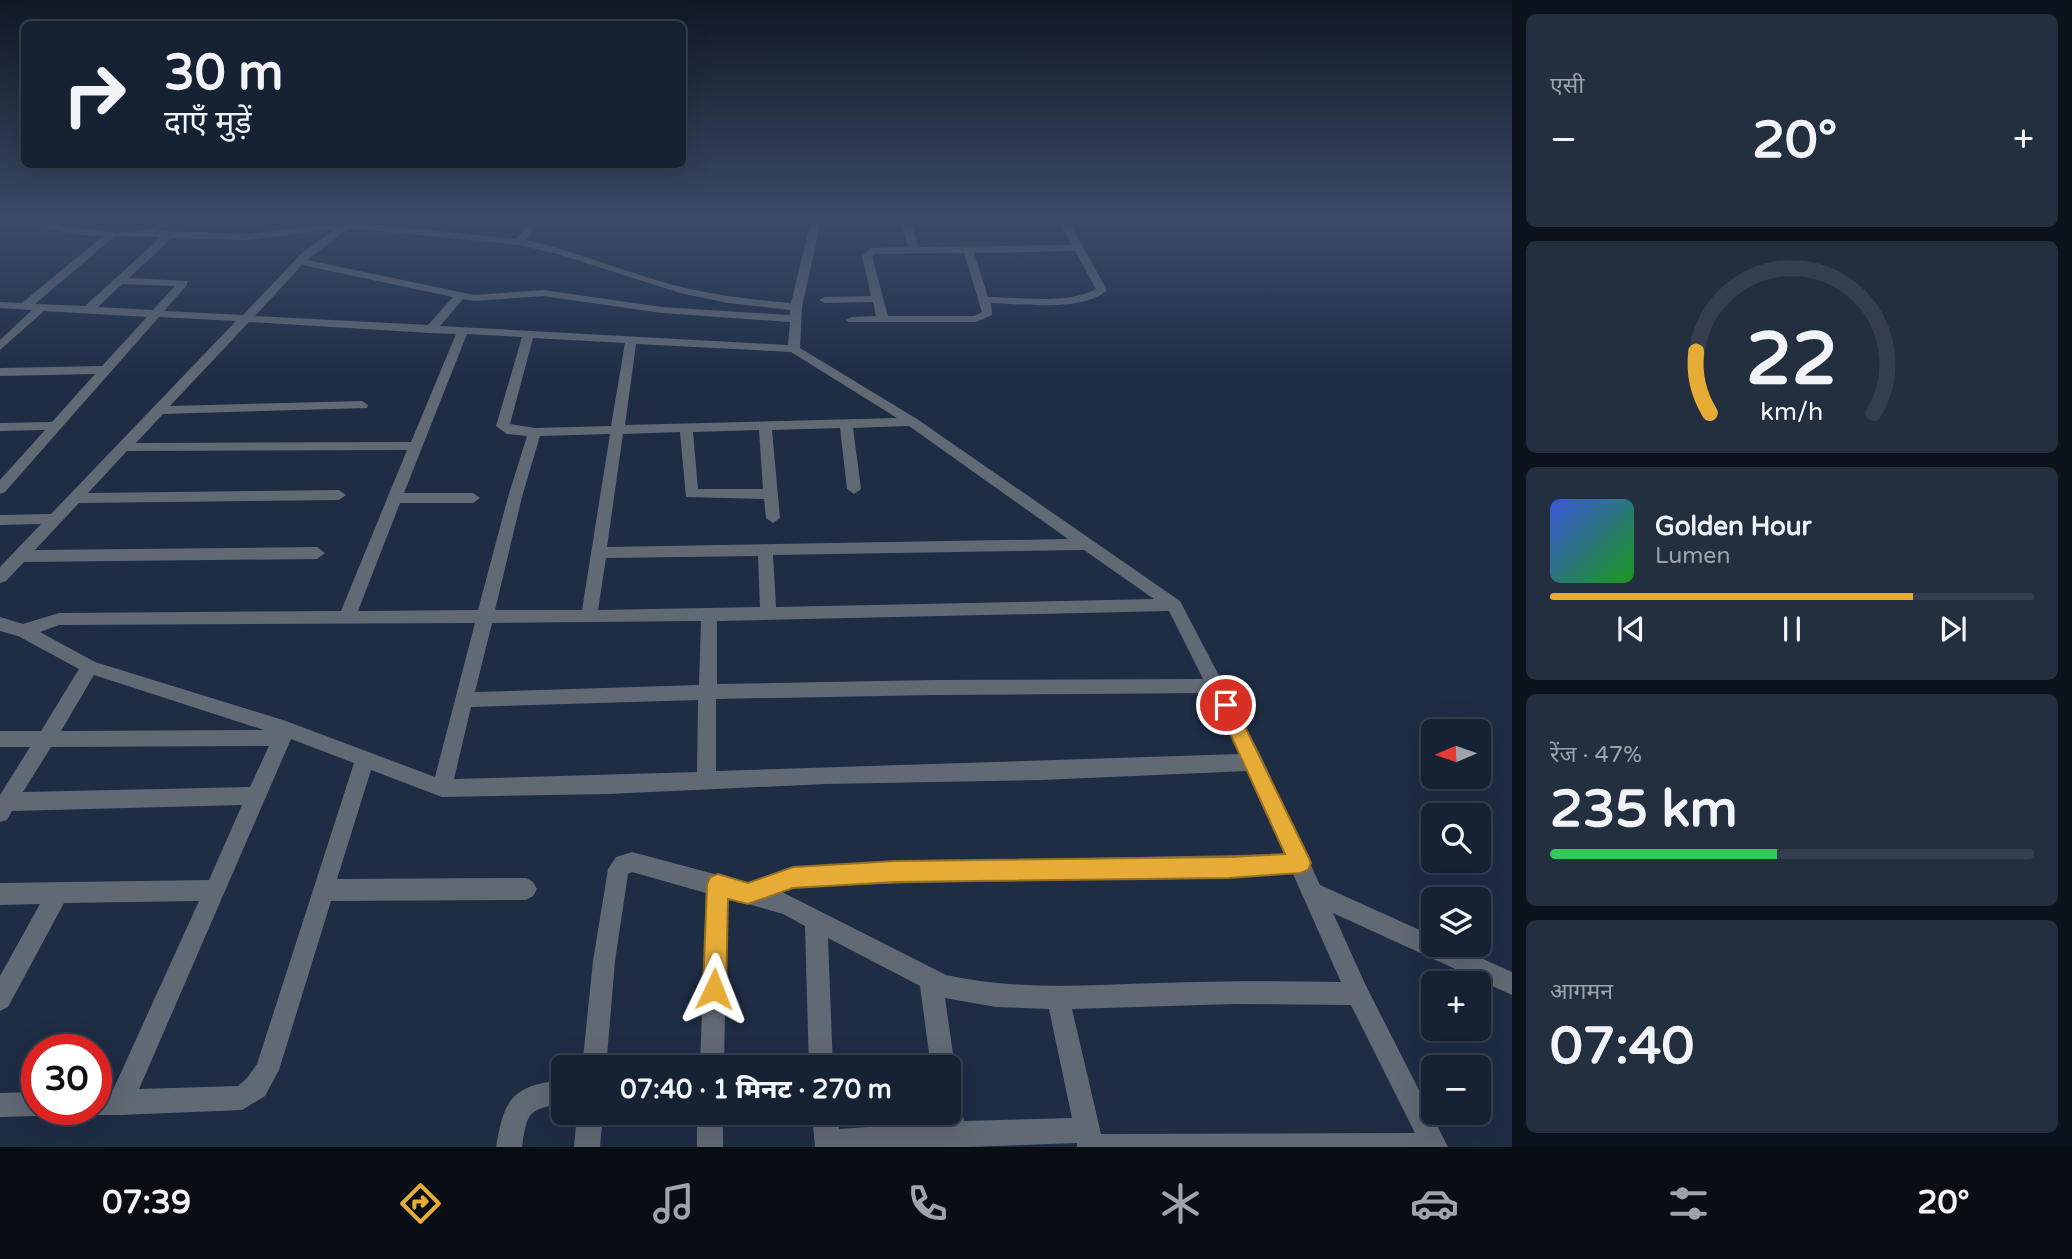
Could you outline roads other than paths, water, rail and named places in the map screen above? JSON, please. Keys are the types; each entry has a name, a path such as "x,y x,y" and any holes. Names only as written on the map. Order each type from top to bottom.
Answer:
{"street":[{"path":"24,307 63,274"},
{"path":"88,310 128,274"},
{"path":"0,577 289,274"},
{"path":"358,274 490,298 552,294 662,310 795,313"},
{"path":"630,274 680,290 795,313"},
{"path":"794,349 795,313 804,274"},
{"path":"871,274 883,320"},
{"path":"852,320 976,319 988,313 976,274"},
{"path":"984,300 1078,298 1098,294 1102,290 1092,274"},
{"path":"0,489 183,283 120,281"},
{"path":"430,330 461,294"},
{"path":"825,300 877,299"},
{"path":"848,300 855,337"},
{"path":"0,305 794,349 912,422 1174,606 1254,762 1358,994 1434,1146 954,1140 828,1145 826,1125"},
{"path":"0,346 41,308"},
{"path":"347,617 462,332"},
{"path":"528,335 503,426 512,431 912,422"},
{"path":"589,616 631,341"},
{"path":"0,372 106,370"},
{"path":"157,410 362,405"},
{"path":"846,424 854,489"},
{"path":"765,425 772,518"},
{"path":"0,427 56,426"},
{"path":"687,427 691,494 771,494"},
{"path":"442,788 535,432"},
{"path":"121,447 416,446"},
{"path":"73,498 340,495"},
{"path":"395,498 473,498"},
{"path":"0,520 54,519"},
{"path":"598,553 1087,544"},
{"path":"765,550 768,613"},
{"path":"20,556 317,553"},
{"path":"23,631 60,619 589,616 1174,606"},
{"path":"706,780 709,614"},
{"path":"0,624 23,631 90,667 284,733 365,757 442,788 826,775 1042,771 1254,762"},
{"path":"3,808 90,667"},
{"path":"463,700 709,691 1216,686"},
{"path":"0,739 284,733"},
{"path":"112,1095 215,890 284,733"},
{"path":"112,1103 242,1098 256,1087 267,1070 365,757"},
{"path":"3,808 256,796"},
{"path":"595,1055 604,961 618,869 623,864 632,862 786,904 943,986 988,996 1058,997 1217,992 1358,994"},
{"path":"748,894 793,878 882,872 1229,867 1300,863"},
{"path":"712,1055 718,885"},
{"path":"324,890 526,889"},
{"path":"0,894 215,890"},
{"path":"0,999 58,893"},
{"path":"1314,893 1512,984"},
{"path":"816,920 821,1055"},
{"path":"930,980 941,1055"},
{"path":"1058,997 1089,1141"},
{"path":"509,1147 520,1104 535,1094 551,1093"},
{"path":"0,1105 21,1104"},
{"path":"586,1147 589,1125"},
{"path":"710,1125 710,1147"}]}
